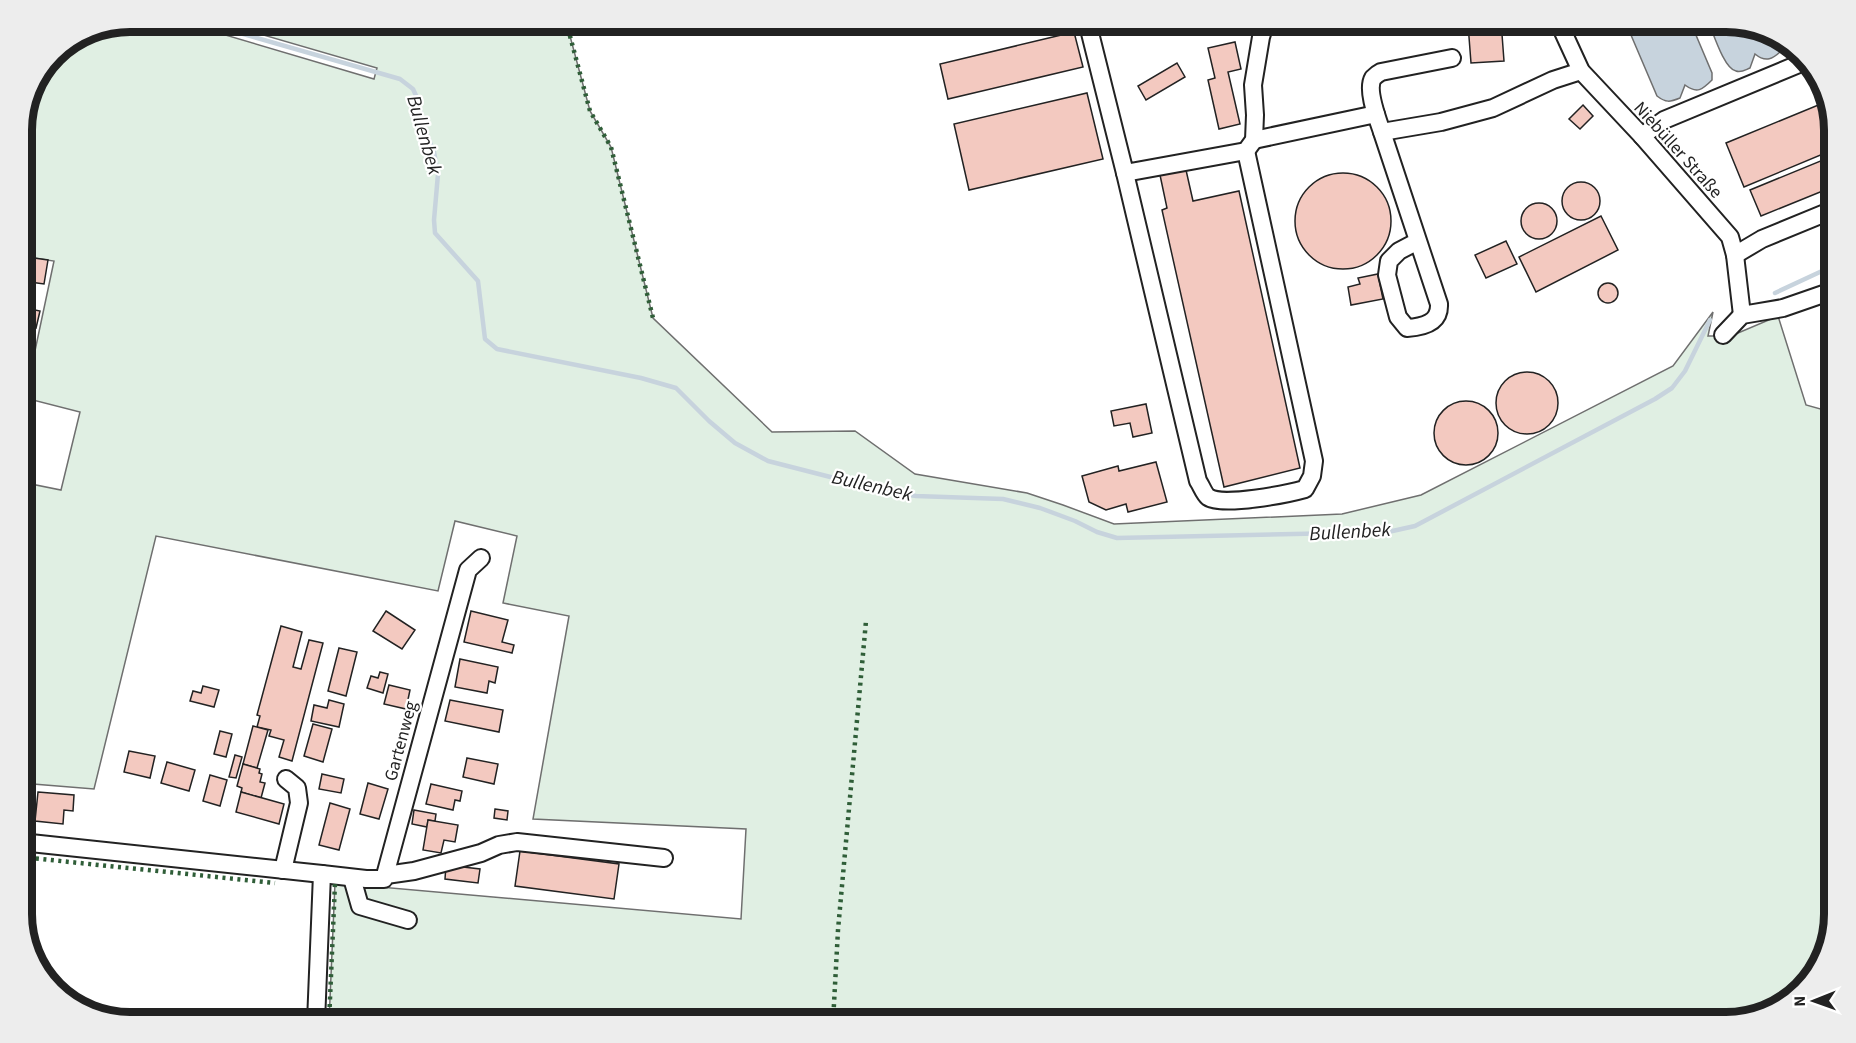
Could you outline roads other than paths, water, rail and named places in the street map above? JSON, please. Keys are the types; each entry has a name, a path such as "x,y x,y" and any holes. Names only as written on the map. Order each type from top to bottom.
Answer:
{"street":[{"path":"1090,32 1198,481 1207,496 1220,501 1282,495 1305,489 1312,476 1314,461 1250,146 1255,115 1253,85 1263,32"},
{"name":"Niebüller Straße","path":"1563,32 1581,71 1642,136 1730,237 1735,255 1742,315"},
{"path":"1418,241 1399,251 1389,261 1387,275 1398,317 1407,328 1432,323 1439,312 1439,304 1376,114 1371,87 1374,77 1381,72 1452,58"},
{"path":"1642,136 1664,120 1799,64"},
{"path":"1382,132 1441,122 1493,108 1553,80 1581,71"},
{"path":"1125,173 1250,146 1376,114"},
{"path":"1735,255 1762,239 1824,214"},
{"path":"1723,335 1742,315 1783,308 1824,294"},
{"name":"Gartenweg","path":"386,875 468,570 481,558"},
{"path":"283,870 299,803 297,788 286,779"},
{"path":"32,843 352,878 384,879 386,875 450,862 499,845 517,842 664,858"},
{"path":"316,1012 322,874"},
{"path":"352,878 360,906 408,920"}],"waterway":[{"name":"Bullenbek","path":"236,32 400,79 413,89 418,100 423,126 434,152 438,174 435,233 478,281 485,339 497,349 641,378 676,388 735,443 768,461 885,491 916,496 1003,499 1040,508 1117,538 1388,532 1415,526 1672,388 1685,371 1710,320"},
{"name":"Bullenbek","path":"1775,293 1824,270"}]}
